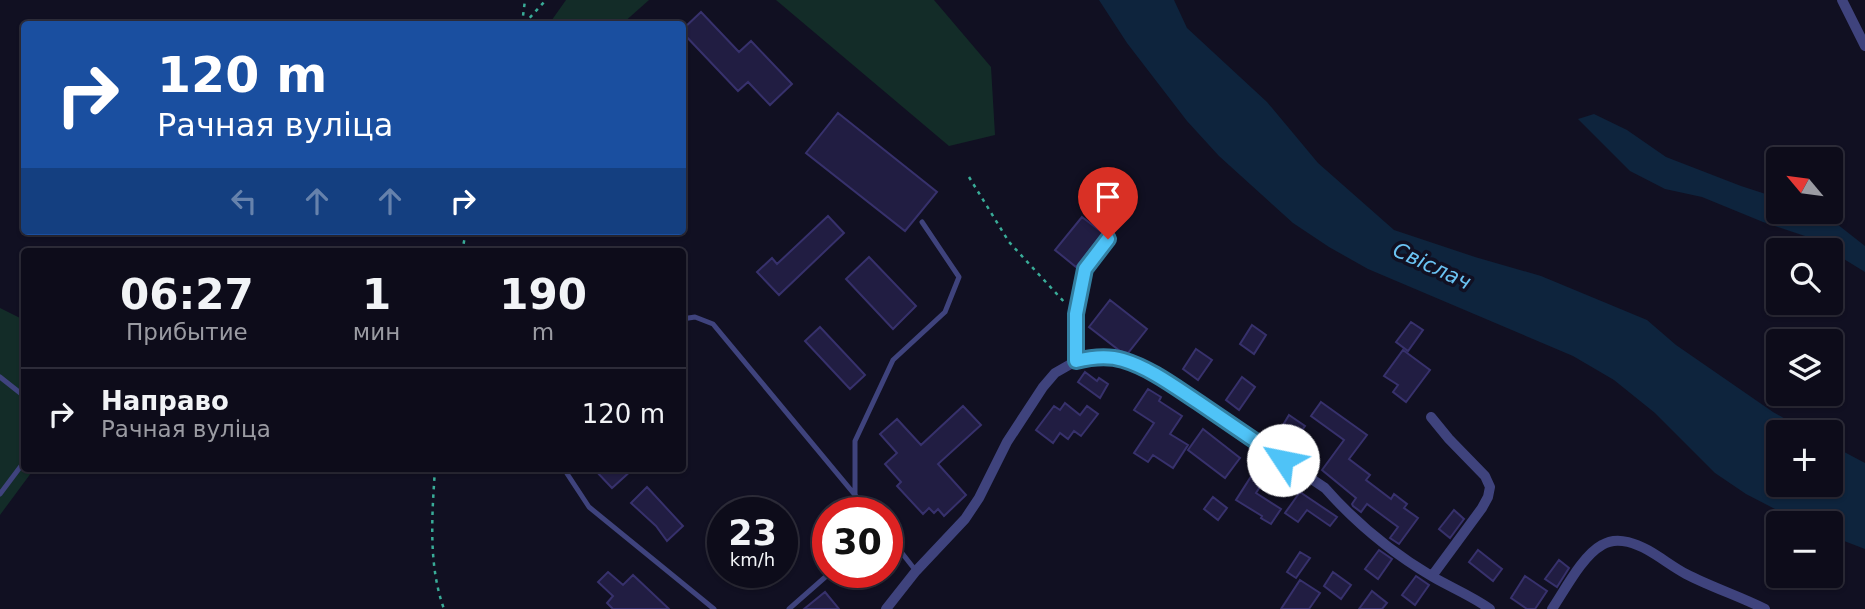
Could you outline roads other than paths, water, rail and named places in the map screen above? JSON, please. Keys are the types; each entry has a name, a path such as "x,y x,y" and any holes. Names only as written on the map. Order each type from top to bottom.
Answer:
{"street":[{"path":"1842,0 1865,46"},
{"path":"1076,361 1076,314 1085,269 1108,239"},
{"path":"886,609 972,508 1007,442 1042,387 1055,373 1076,361 1106,356 1142,367 1181,391 1325,488 1341,506 1394,550 1432,576 1490,609"},
{"path":"1431,417 1485,476 1490,487 1482,508 1432,576"},
{"path":"1552,609 1593,551 1604,543 1618,541 1631,542 1686,574 1765,609"}],"lane":[{"path":"855,494 855,442 893,360 945,312 959,277 922,222"},
{"path":"686,318 695,317 713,324 857,497"},
{"path":"0,377 21,394"},
{"path":"0,495 21,466"},
{"path":"566,472 589,507 714,609"},
{"path":"903,554 916,571"},
{"path":"789,609 813,588"}],"water":[{"name":"Свіслач","path":"1099,0 1174,0 1187,28 1267,102 1318,163 1394,230 1541,276 1647,320 1676,345 1787,420 1766,420 1766,497 1843,497 1843,451 1865,463 1865,549 1843,541 1843,511 1779,511 1746,494 1715,473 1655,413 1614,380 1573,356 1368,269 1293,223 1219,156 1187,121 1127,43"},
{"path":"1594,114 1627,130 1666,157 1766,194 1766,223 1702,197 1665,189 1630,171 1578,119"},
{"path":"1769,224 1837,224 1865,246 1865,272 1843,258 1843,238 1808,237"}]}
